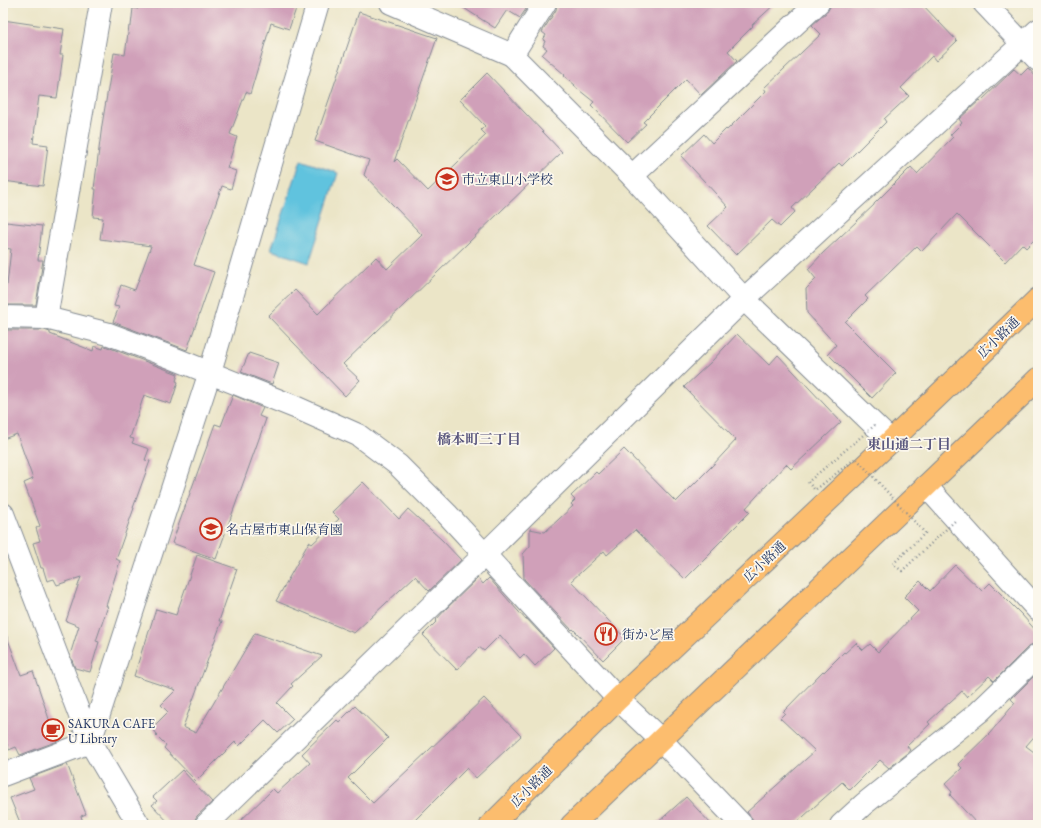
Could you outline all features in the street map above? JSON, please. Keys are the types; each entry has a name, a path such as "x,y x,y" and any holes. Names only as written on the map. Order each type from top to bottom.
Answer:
{"main road":[{"name":"広小路通","path":"491,825 618,699 891,441 1038,298"},
{"path":"572,825 1038,379"}],"street":[{"path":"46,318 100,3"},
{"path":"90,742 210,372 318,3"},
{"path":"391,3 512,55 632,176 744,299 891,441"},
{"path":"512,55 545,3"},
{"path":"632,176 818,3"},
{"path":"984,3 1022,45 1038,60"},
{"path":"206,825 484,556 744,299 1038,30"},
{"path":"3,318 46,318 109,334 210,372 358,435 398,464 447,514 484,556 618,699 661,740 742,825"},
{"path":"926,486 1038,610"},
{"path":"3,514 90,742 139,825"},
{"path":"841,825 864,804 979,712 1038,655"},
{"path":"3,775 90,742"}],"path":[{"path":"875,425 808,482 815,490 856,458 925,533 893,564 902,571 956,520"}],"water":[{"path":"301,160 338,173 309,263 271,250"}],"building":[{"path":"139,3 298,3 289,29 271,23 250,94 246,92 230,134 237,137 227,168 236,171 231,189 222,186 194,265 214,272 187,350 113,322 119,307 114,306 121,285 135,290 151,246 100,239 103,218 93,217 96,189 94,189 102,125 114,53 125,55 133,8 138,9"},
{"path":"456,3 530,3 520,18 507,10 495,28"},
{"path":"557,3 776,3 752,25 753,26 728,51 737,61 701,95 686,79 643,122 646,124 627,142 591,105 594,102 574,86 575,85 564,76 565,75 542,55 547,49 543,46 545,41 543,40 546,35 542,32 556,10"},
{"path":"830,3 921,3 957,41 936,61 932,56 901,88 909,96 884,119 886,122 842,166 839,163 792,208 795,212 780,227 772,220 736,255 708,226 728,207 681,156 704,134 712,143 766,91 764,88 821,34 812,25 827,12 830,7"},
{"path":"359,12 437,38 394,162 397,159 428,191 486,135 481,130 485,126 460,100 487,73 562,152 343,364 360,380 345,396 268,316 295,290 318,314 376,257 387,269 422,235 364,175 369,160 315,141"},
{"path":"3,20 64,29 60,55 63,55 57,98 39,96 33,143 48,145 43,186 3,181 5,161 3,161"},
{"path":"1028,68 1038,79 1038,236 1026,248 1022,244 1005,262 957,214 922,251 917,246 865,296 868,299 845,322 896,373 872,398 828,354 836,345 807,313 806,289 816,279 808,269 911,167 917,174 953,137 950,135 962,123 959,119 980,100 981,101 1014,69 1021,75"},
{"path":"6,222 42,226 38,260 43,260 36,305 3,305 3,285 7,285 11,249 3,248"},
{"path":"3,330 44,330 50,332 50,334 93,351 94,346 103,349 105,346 178,374 176,381 178,382 171,404 144,395 130,438 134,439 132,443 149,449 145,460 150,461 116,559 120,561 106,606 108,606 96,641 99,642 90,672 75,668 70,655 79,626 66,621 81,577 57,585 54,579 47,581 33,543 40,541 36,528 40,526 24,483 33,479 17,434 3,439"},
{"path":"737,334 769,365 778,355 841,422 791,469 786,464 746,508 750,512 685,579 635,530 607,555 604,551 571,581 625,638 603,660 573,629 572,630 524,579 523,554 530,546 530,529 545,532 573,506 571,504 575,500 571,496 596,472 598,474 624,449 676,502 736,440 684,387 711,362"},
{"path":"249,353 279,363 272,384 241,372"},
{"path":"233,395 263,408 259,416 266,419 216,559 172,543 215,424 221,426"},
{"path":"363,482 399,519 408,509 442,540 461,560 429,591 415,576 354,633 276,601 309,542 312,544 339,519 332,512"},
{"path":"197,555 237,569 219,621 222,621 183,727 196,733 255,633 322,656 291,684 293,686 277,703 293,719 278,733 265,720 239,746 235,742 196,781 164,748 166,745 156,735 157,734 152,728 168,712 161,705 176,690 134,676 156,609 176,615"},
{"path":"955,565 982,591 990,583 1038,633 1038,643 1029,646 994,681 989,676 967,697 962,691 928,722 930,724 907,746 910,750 907,754 889,768 880,760 850,790 842,782 794,825 754,825 754,822 747,812 815,751 780,718 785,713 783,712 823,671 824,672 844,652 845,653 856,643 863,650 870,644 878,652 918,611 904,597 920,581 930,591"},
{"path":"478,578 483,584 489,578 526,620 526,618 554,648 535,666 524,654 520,658 500,635 484,651 479,647 457,670 423,635 437,621 436,620 446,609"},
{"path":"3,634 6,634 21,675 33,671 58,741 20,755 16,747 9,750 7,744 3,745"},
{"path":"1038,672 1038,732 1026,746 1038,755 1038,825 978,825 950,795 952,792 945,784 962,768 958,764 990,733 1015,703 1011,699"},
{"path":"484,698 521,736 476,778 467,768 410,825 236,825 273,789 277,793 310,763 302,754 337,720 339,722 355,706 388,738 348,778 373,803"},
{"path":"67,764 86,814 81,816 84,825 21,825 10,798 34,789 29,778"},
{"path":"182,770 212,802 197,816 194,821 194,825 171,825 152,805 157,801 153,797"},
{"path":"686,797 712,825 655,825"}],"place":[{"name":"市立東山小学校","path":"447,179"},
{"name":"名古屋市東山保育園","path":"211,529"},
{"name":"街かど屋","path":"606,634"},
{"name":"SAKURA CAFE U Library","path":"53,730"}],"district":[{"name":"橋本町三丁目","path":"479,439"},
{"name":"東山通二丁目","path":"909,444"}]}
